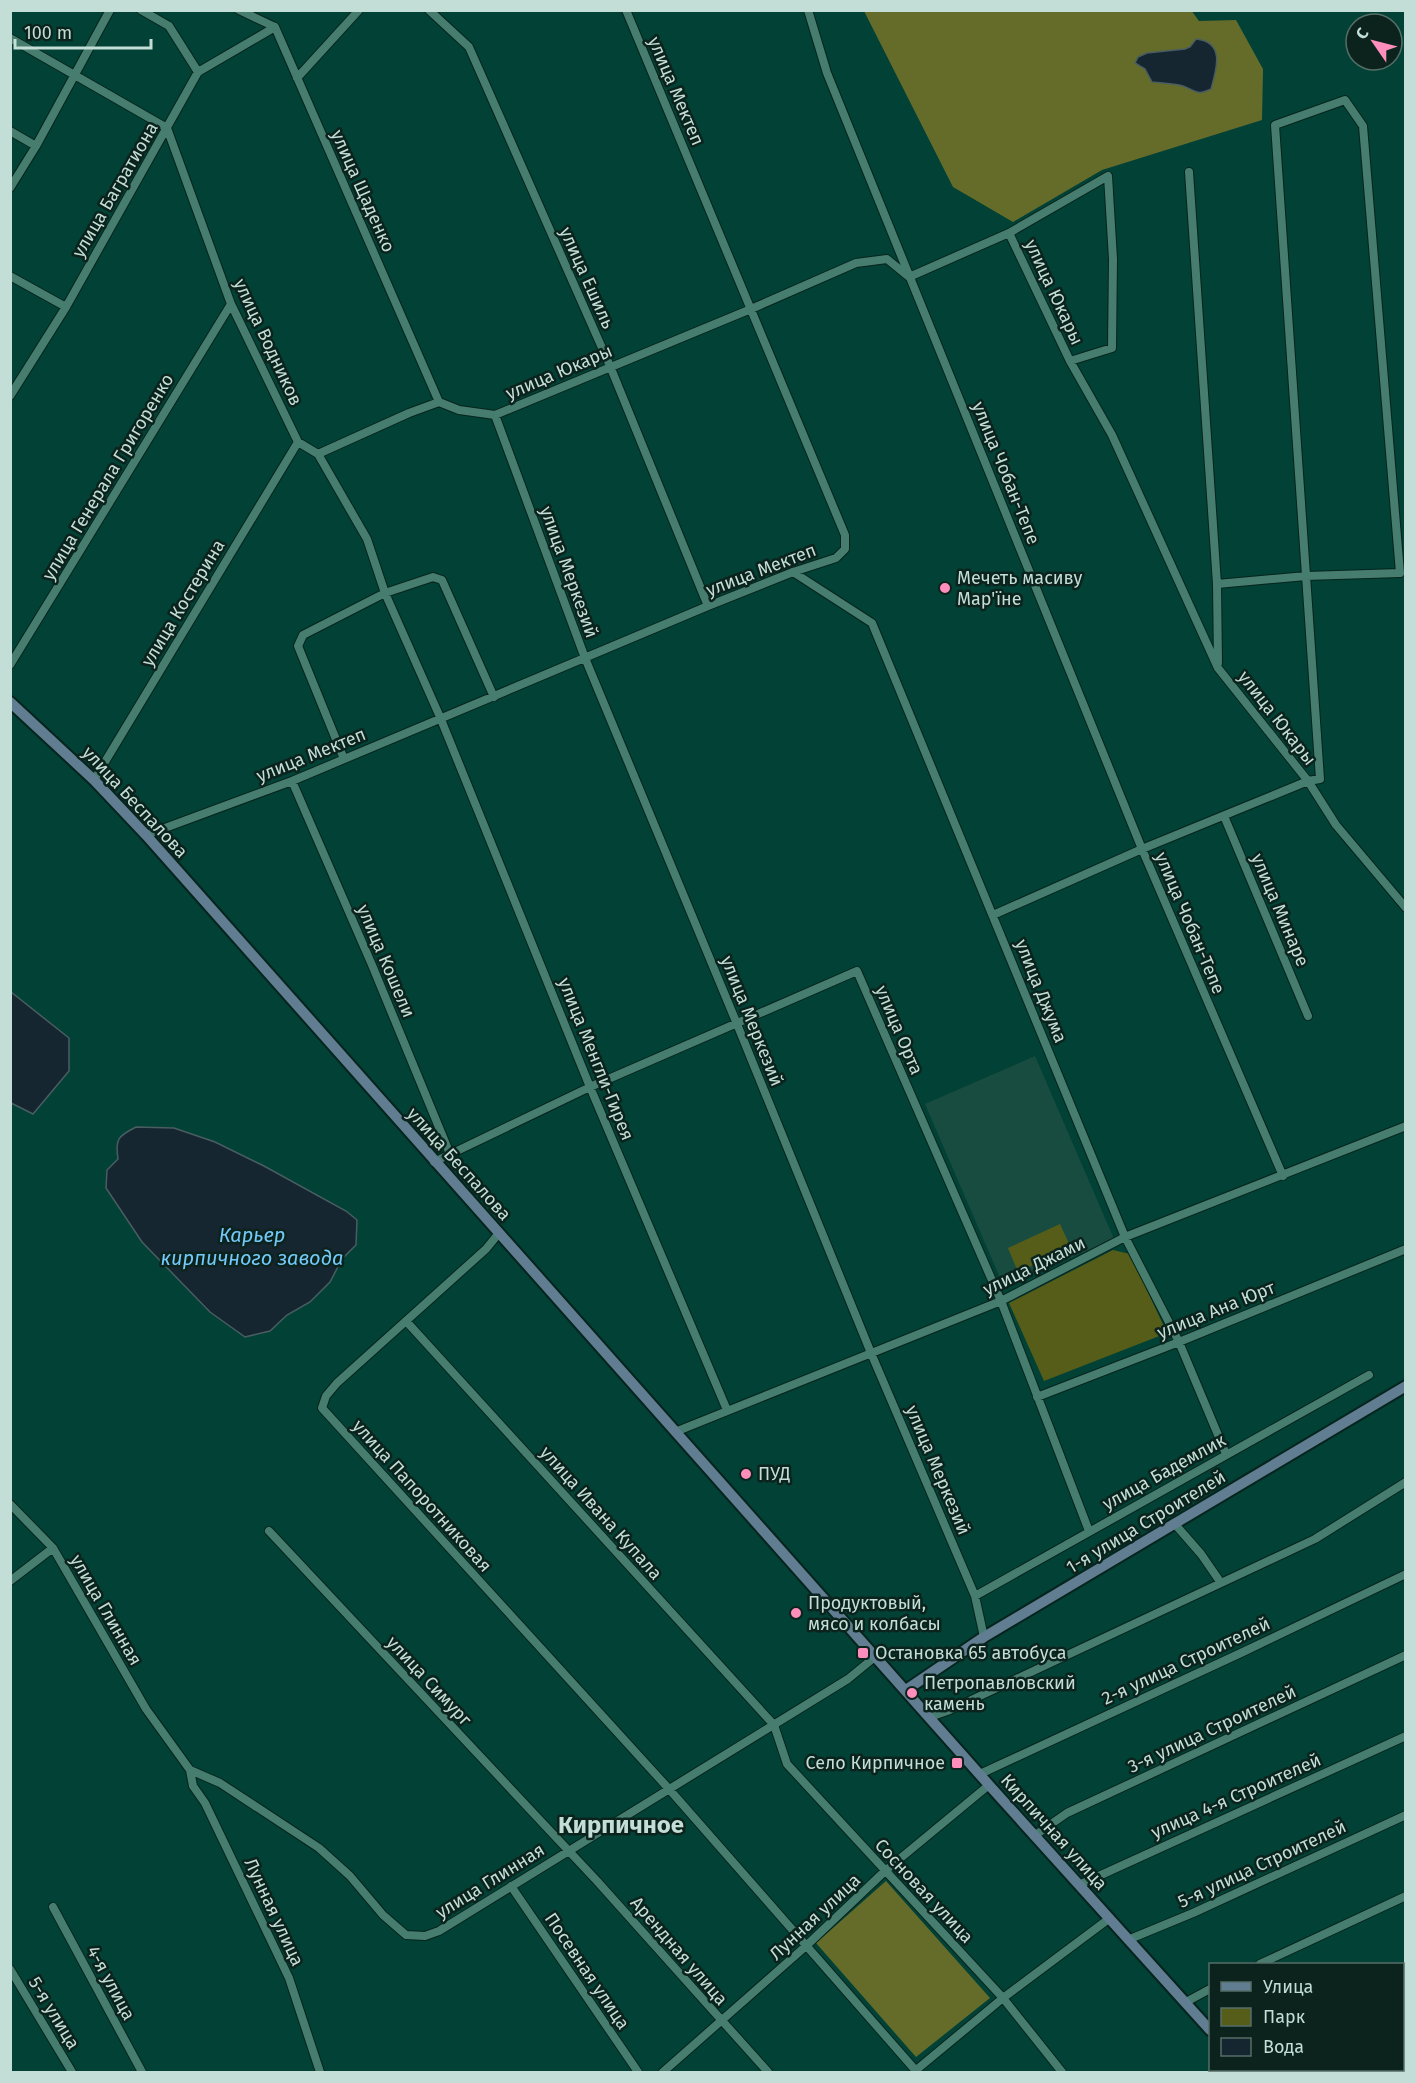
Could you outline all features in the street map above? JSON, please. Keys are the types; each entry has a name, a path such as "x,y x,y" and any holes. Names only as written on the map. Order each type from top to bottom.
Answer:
{"main road":[{"name":"улица Беспалова","path":"10,702 94,780 146,835 434,1162 876,1656"},
{"name":"1-я улица Строителей","path":"906,1690 984,1637 1405,1386"},
{"name":"Кирпичная улица","path":"876,1656 988,1785 1209,2029"}],"street":[{"path":"10,188 36,146 110,10"},
{"path":"141,10 170,26 198,72 275,27"},
{"path":"239,10 275,27"},
{"path":"297,78 359,10"},
{"name":"улица Ешиль","path":"429,10 469,47 610,366 708,606"},
{"name":"улица Мектеп","path":"146,835 292,781 708,606 793,572 836,558 845,549 845,535 626,10"},
{"name":"улица Чобан-Тепе","path":"808,10 827,73 1142,849 1283,1176"},
{"name":"улица Щаденко","path":"275,27 440,402"},
{"path":"10,38 167,128"},
{"name":"улица Багратиона","path":"10,396 66,307 198,72"},
{"path":"993,915 1142,849 1308,781 1320,779 1306,576 1275,125 1344,100 1363,126 1400,573 1306,576 1217,584"},
{"name":"улица Водников","path":"167,128 231,304 298,442"},
{"path":"10,131 36,146"},
{"path":"1189,172 1217,584 1218,668"},
{"path":"1009,233 1108,176 1113,259 1112,348 1070,361"},
{"name":"улица Юкары","path":"440,402 459,410 495,415 752,309 856,263 887,259 909,277 1009,233 1070,361 1112,435 1218,668 1308,781 1336,825 1406,908"},
{"path":"10,276 66,307"},
{"name":"улица Генерала Григоренко","path":"10,665 231,304"},
{"path":"318,454 409,413 440,402"},
{"name":"улица Меркезий","path":"495,415 585,658 871,1353 975,1596 984,1637"},
{"path":"298,442 318,454 367,539 385,593 440,717"},
{"name":"улица Костерина","path":"94,780 298,442"},
{"name":"улица Джума","path":"793,572 872,623 1125,1237 1179,1342 1226,1455"},
{"path":"344,759 298,646 303,635 385,593 433,577 442,580 494,697"},
{"name":"улица Менгли-Гирея","path":"440,717 590,1087 727,1410"},
{"name":"улица Кошели","path":"292,781 372,965 450,1154"},
{"name":"улица Минаре","path":"1224,816 1308,1016"},
{"name":"улица Орта","path":"434,1162 590,1087 857,971 1001,1301 1089,1531"},
{"name":"улица Джами","path":"675,1432 1001,1301 1125,1237 1406,1126"},
{"name":"улица Папоротниковая","path":"499,1233 486,1249 337,1383 326,1396 322,1408 669,1788"},
{"name":"улица Ана Юрт","path":"1037,1397 1179,1342 1406,1249"},
{"name":"улица Ивана Купала","path":"406,1321 774,1725"},
{"name":"улица Бадемлик","path":"975,1596 1368,1375"},
{"path":"930,1717 950,1710 1316,1539 1406,1482"},
{"name":"улица Глинная","path":"10,1504 53,1548 146,1709 190,1770 220,1783 320,1848 350,1876 383,1915 406,1935 425,1936 439,1931 848,1679 876,1656"},
{"path":"1174,1522 1201,1554 1221,1583"},
{"name":"улица Симург","path":"269,1531 567,1851"},
{"path":"10,1581 53,1548"},
{"name":"2-я улица Строителей","path":"980,1774 1406,1574"},
{"name":"3-я улица Строителей","path":"1034,1836 1067,1813 1406,1656"},
{"name":"Сосновая улица","path":"774,1725 787,1764 1003,1998 1062,2073"},
{"name":"улица 4-я Строителей","path":"1079,1885 1406,1736"},
{"name":"Лунная улица","path":"190,1770 193,1786 205,1803 289,1978 320,2073"},
{"name":"Лунная улица","path":"663,2073 806,1946 885,1871 988,1785"},
{"path":"669,1788 916,2072 1003,1998 1110,1917"},
{"name":"5-я улица Строителей","path":"1130,1939 1193,1913 1406,1815"},
{"name":"Арендная улица","path":"567,1851 597,1881 768,2073"},
{"name":"Посевная улица","path":"511,1886 638,2073"},
{"path":"1264,1963 1406,1896"},
{"name":"4-я улица","path":"53,1907 142,2073"},
{"name":"5-я улица","path":"10,1970 72,2073"},
{"path":"1186,2002 1209,1990"}],"shaded area":[{"path":"1035,1056 1114,1239 1004,1287 925,1104"}],"green space":[{"path":"1191,10 1199,21 1236,20 1263,69 1262,120 1102,170 1013,222 953,187 864,11"},
{"path":"1060,1224 1071,1248 1018,1272 1008,1248"},
{"path":"1113,1250 1130,1254 1167,1333 1044,1381 1009,1303"},
{"path":"886,1881 990,1998 916,2057 816,1943"}],"water":[{"path":"1196,39 1211,45 1217,57 1211,89 1206,91 1197,92 1179,85 1152,82 1145,69 1135,63 1138,57 1147,53 1185,49 1190,47"},
{"path":"11,992 69,1038 69,1071 33,1114 11,1103"},
{"name":"Карьер кирпичного завода","path":"136,1127 174,1128 215,1142 264,1166 346,1211 357,1220 356,1245 342,1259 330,1282 310,1302 287,1315 270,1331 245,1337 210,1312 142,1242 106,1188 107,1170 118,1159 119,1139"}],"place":[{"name":"Мечеть масиву Мар'їне","path":"945,588"},
{"name":"ПУД","path":"746,1474"},
{"name":"Продуктовый, мясо и колбасы","path":"796,1613"},
{"name":"Остановка 65 автобуса","path":"863,1653"},
{"name":"Петропавловский камень","path":"912,1693"},
{"name":"Село Кирпичное","path":"957,1763"}],"district":[{"name":"Кирпичное","path":"621,1825"}]}
